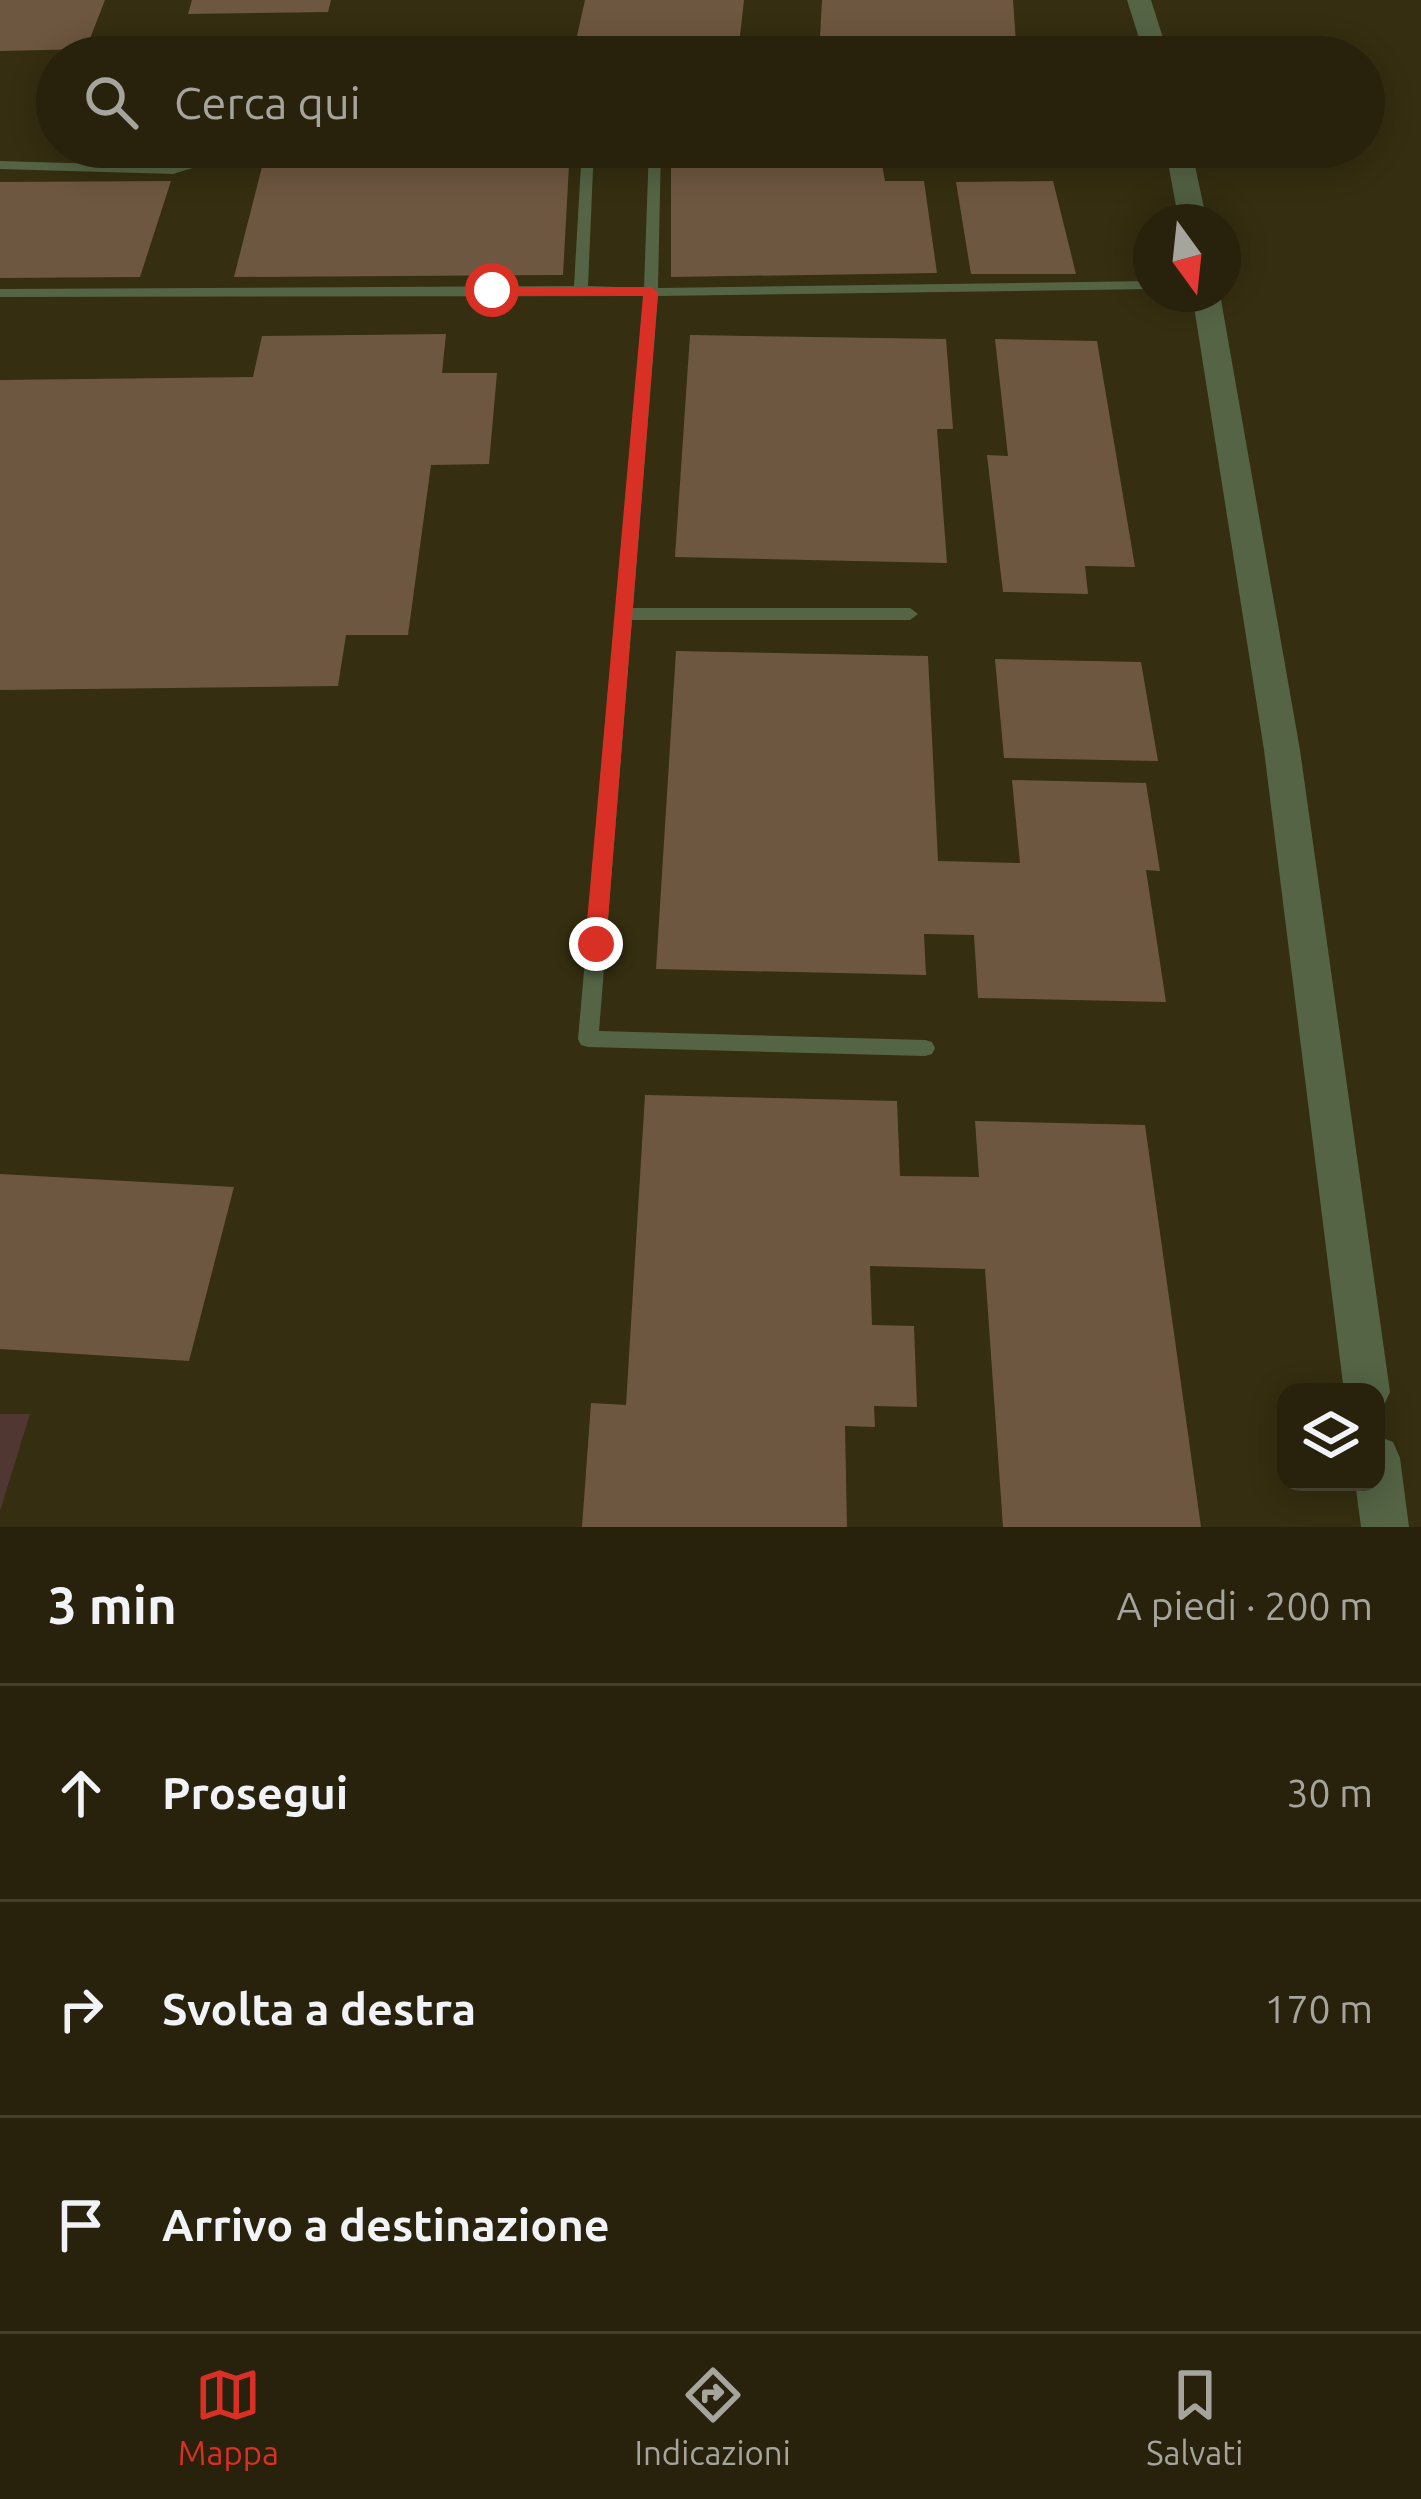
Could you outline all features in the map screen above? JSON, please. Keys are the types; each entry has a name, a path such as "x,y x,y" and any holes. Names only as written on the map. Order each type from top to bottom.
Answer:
{"street":[{"path":"1139,0 1150,36"},
{"path":"1182,168 1189,204"},
{"path":"1209,312 1282,750 1366,1383"},
{"path":"1380,1491 1385,1527"}],"lane":[{"path":"0,165 36,166"},
{"path":"104,168 179,168"},
{"path":"581,290 587,168"},
{"path":"654,168 651,292 588,1039 925,1048"},
{"path":"0,293 651,292 1133,284"},
{"path":"623,614 910,614"}],"shaded area":[{"path":"0,1414 30,1414 0,1511"}],"building":[{"path":"0,0 105,0 91,36 36,36 36,50 0,51"},
{"path":"192,0 331,0 328,12 188,14"},
{"path":"585,0 744,0 740,36 577,36"},
{"path":"822,0 1013,0 1016,36 820,36"},
{"path":"262,168 569,168 563,275 234,277"},
{"path":"671,168 883,168 885,181 924,181 937,273 671,277"},
{"path":"171,181 140,277 0,278 0,182"},
{"path":"1053,181 1076,274 971,274 956,182"},
{"path":"446,334 442,373 497,373 489,464 431,465 408,635 346,635 338,686 0,690 0,380 253,377 262,336"},
{"path":"690,335 946,339 953,429 937,429 947,563 675,557"},
{"path":"995,339 1097,341 1135,567 1085,566 1088,594 1003,592 987,455 1008,456"},
{"path":"676,651 928,656 938,861 1020,863 1012,780 1146,783 1160,871 1146,870 1166,1002 978,998 974,935 924,934 926,975 656,969"},
{"path":"995,659 1141,662 1158,761 1004,758"},
{"path":"645,1095 897,1101 900,1176 979,1177 975,1121 1145,1125 1201,1527 1003,1527 985,1269 870,1266 872,1325 914,1326 917,1407 874,1406 875,1427 845,1426 847,1527 582,1527 591,1403 626,1405"},
{"path":"0,1174 234,1187 189,1361 0,1349"}],"route":[{"path":"492,290 651,292 596,944"}]}
